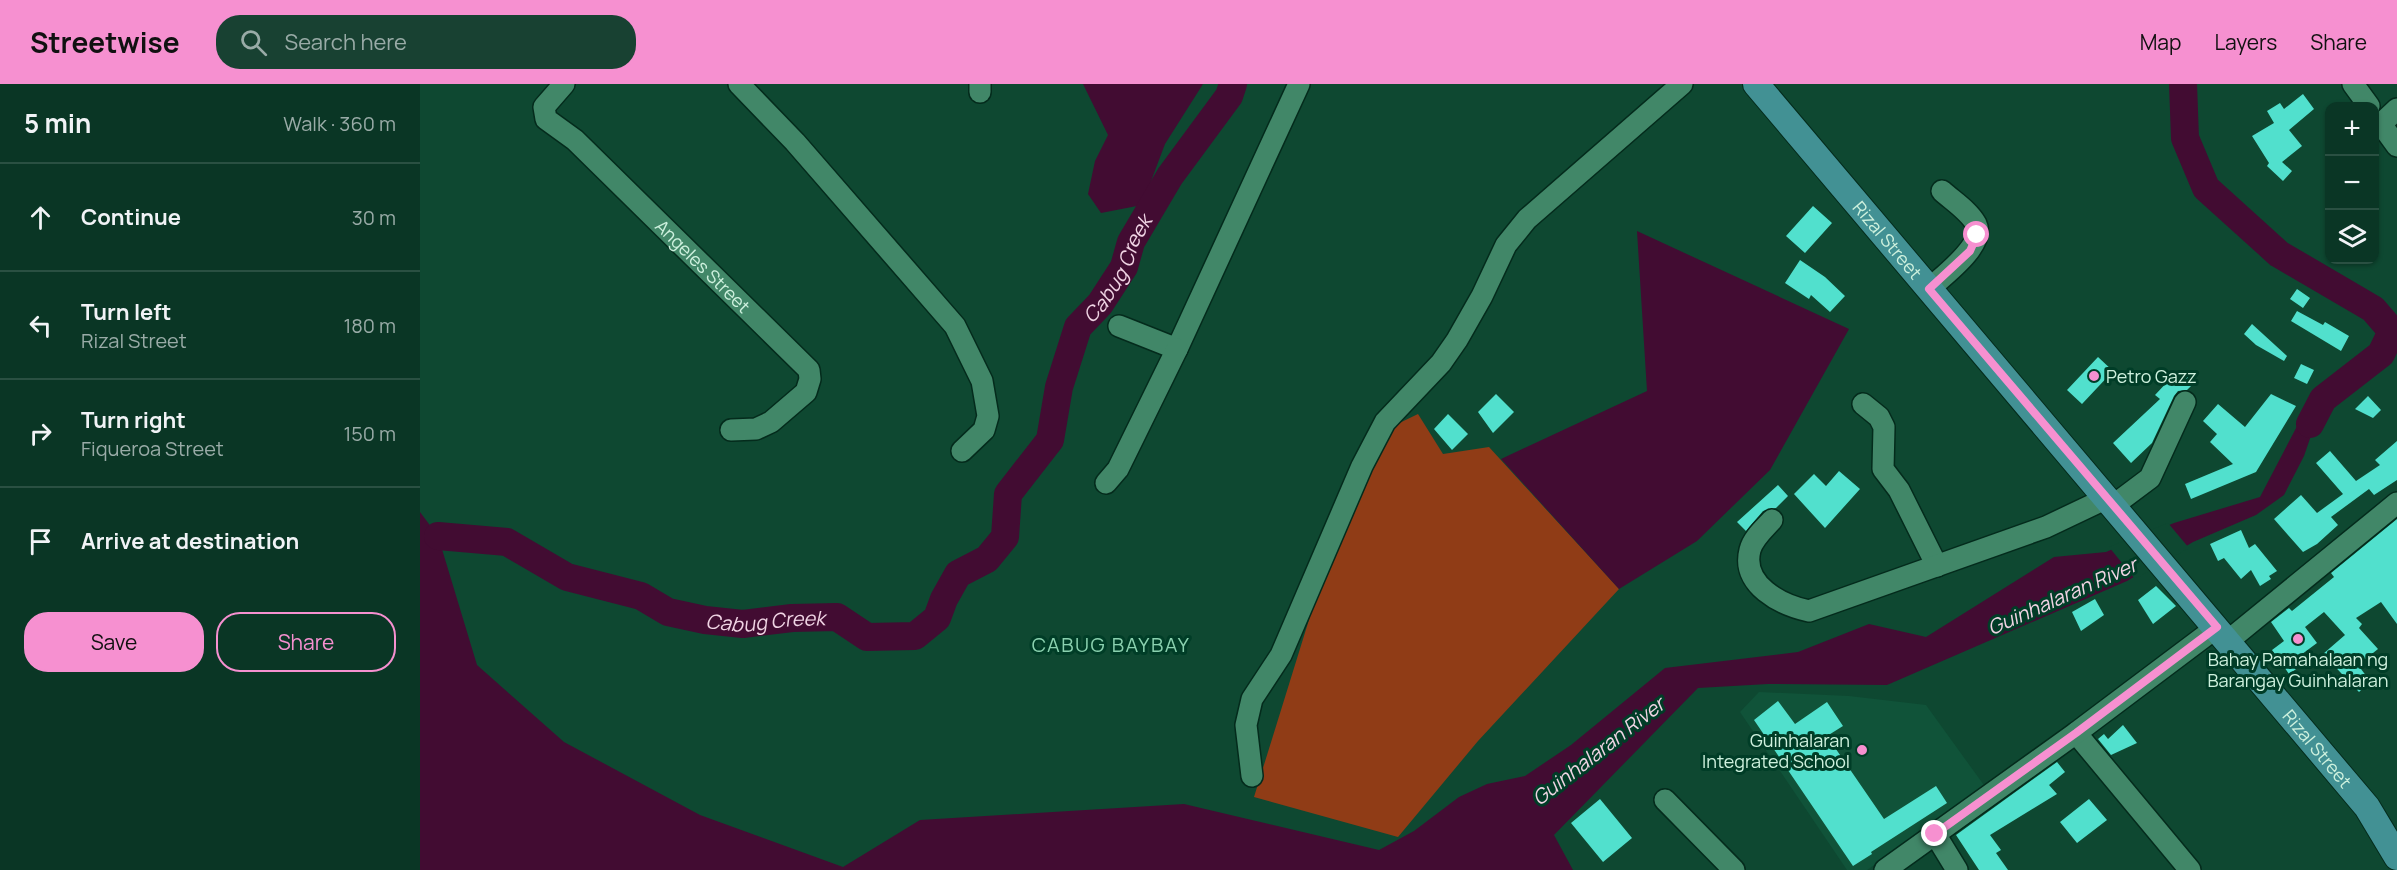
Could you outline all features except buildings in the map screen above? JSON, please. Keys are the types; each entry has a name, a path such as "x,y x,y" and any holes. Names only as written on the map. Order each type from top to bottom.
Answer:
{"main road":[{"name":"Rizal Street","path":"1756,84 2367,807 2397,857"},
{"name":"Rizal Street","path":"2367,807 2397,829"}],"street":[{"name":"Angeles Street","path":"564,84 544,107 546,119 575,140 809,369 810,380 806,392 771,422 756,429 731,430"},
{"path":"739,84 795,142 956,326 982,381 988,416 984,430 962,451"},
{"path":"1106,483 1118,469 1177,349 1299,84"},
{"path":"1252,776 1246,725 1252,699 1281,655 1326,544 1385,422 1440,363 1457,340 1482,296 1506,245 1527,219 1682,84"},
{"path":"2353,84 2366,102"},
{"path":"2379,114 2397,109"},
{"path":"2379,121 2397,146"},
{"path":"1929,289 1970,251 1977,235 1978,226 1974,220 1942,192"},
{"path":"1119,326 1177,349"},
{"path":"1772,520 1755,539 1750,549 1749,565 1753,578 1763,589 1797,609 1809,612 2046,527 2114,506 2150,478 2184,402"},
{"path":"1863,404 1879,417 1884,427 1883,470 1899,490 1937,566"},
{"path":"1885,870 2076,733 2222,634 2397,503"},
{"path":"2076,733 2190,870"},
{"path":"1665,800 1734,870"},
{"path":"1935,834 1957,870"}],"shaded area":[{"path":"1418,414 1443,454 1489,447 1619,589 1478,741 1398,837 1254,797 1321,581 1389,428"},
{"name":"Guinhalaran Integrated School","path":"1759,692 1849,696 1926,705 1986,788 1867,870 1847,870 1740,712"}],"water":[{"path":"1083,84 1203,84 1165,144 1142,205 1101,213 1088,194 1095,161 1108,135"},
{"path":"1637,231 1849,329 1770,470 1697,541 1619,589 1501,459 1647,391"},
{"path":"2328,388 2333,395 2315,424 2304,456 2284,495 2256,515 2193,542 2127,581 1887,685 1768,684 1698,688 1554,835 1573,870 420,870 420,512 438,536 477,665 564,742 700,815 843,867 920,820 1184,804 1379,850 1414,831 1459,797 1487,784 1525,776 1571,745 1665,668 1798,652 1869,624 1926,637 2054,557 2106,552 2174,523 2260,497 2306,409"}],"pier":[{"path":"2168,523 2189,548 2135,579 2109,547"}],"waterway":[{"name":"Cabug Creek","path":"438,536 507,542 567,577 641,596 668,612 705,620 743,624 792,618 837,617 867,637 915,636 937,618 944,599 958,574 987,559 1005,537 1008,494 1050,440 1059,387 1078,327 1100,304 1124,267 1131,242 1170,176 1229,96 1233,84"},
{"name":"Guinhalaran River","path":"2183,84 2185,138 2206,188 2279,254 2373,309 2392,331 2381,354 2323,399 2310,424"}],"place":[{"name":"Petro Gazz","path":"2094,376"},
{"name":"Bahay Pamahalaan ng Barangay Guinhalaran","path":"2298,639"},
{"name":"Guinhalaran Integrated School","path":"1862,750"}],"district":[{"name":"CABUG BAYBAY","path":"1111,644"}],"route":[{"path":"1935,834 2076,733 2217,627 1929,289 1970,251 1977,235"}]}
